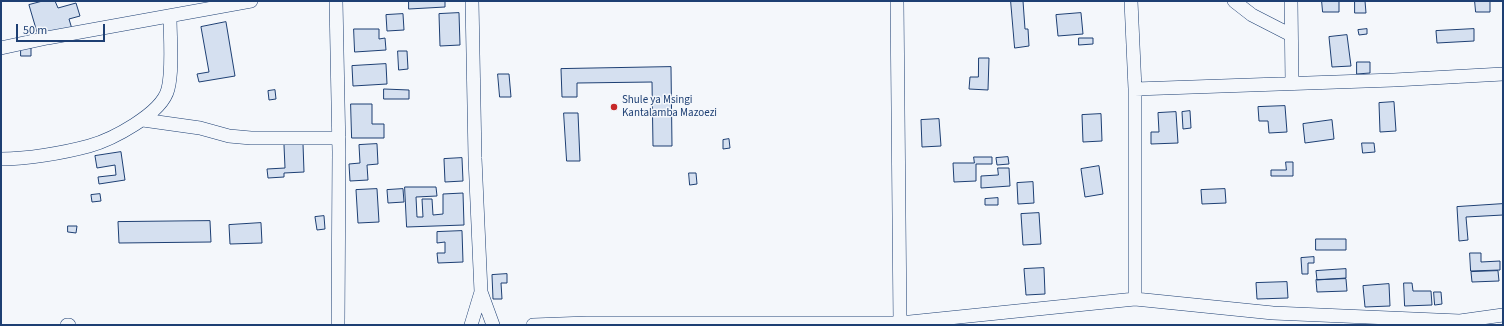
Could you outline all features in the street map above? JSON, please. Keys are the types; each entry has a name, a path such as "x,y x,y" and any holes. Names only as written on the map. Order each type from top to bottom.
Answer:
{"street":[{"path":"1,48 47,38 251,1"},
{"path":"336,1 339,138 338,325"},
{"path":"472,1 475,158 482,292 493,325"},
{"path":"897,1 900,323"},
{"path":"1130,1 1135,89 1135,298"},
{"path":"1234,1 1252,15 1291,34"},
{"path":"1291,1 1292,83"},
{"path":"1,160 25,158 89,146 143,120 163,102 168,90 170,75 170,16"},
{"path":"1135,89 1503,74"},
{"path":"143,120 200,128 229,136 251,138 339,138"},
{"path":"471,325 482,292"},
{"path":"533,325 587,323 900,323 1135,298 1273,314 1460,321 1503,315"}],"building":[{"path":"43,1 55,1 58,8 76,3 80,16 69,19 72,29 39,39 29,5"},
{"path":"409,1 445,1 445,7 409,9"},
{"path":"1011,1 1023,1 1025,29 1028,29 1029,46 1015,48"},
{"path":"1322,1 1339,1 1339,12 1323,12"},
{"path":"1355,1 1365,1 1366,13 1355,13"},
{"path":"1475,1 1490,1 1490,12 1476,12"},
{"path":"459,13 460,45 440,46 439,14"},
{"path":"1081,13 1083,34 1058,36 1056,15"},
{"path":"403,14 404,30 387,31 386,15"},
{"path":"226,22 235,76 199,82 197,74 209,72 201,27"},
{"path":"354,29 379,29 379,39 385,38 386,50 355,52"},
{"path":"1367,29 1367,34 1359,35 1358,30"},
{"path":"1474,29 1474,41 1437,43 1436,31"},
{"path":"1347,35 1351,66 1332,67 1329,37"},
{"path":"1079,38 1093,38 1093,44 1079,45"},
{"path":"21,48 31,48 31,56 21,56"},
{"path":"398,51 407,51 408,69 399,70"},
{"path":"979,58 989,58 988,90 969,89 970,77 978,77"},
{"path":"1357,62 1370,62 1370,73 1357,74"},
{"path":"386,64 387,84 353,86 352,66"},
{"path":"671,67 672,146 653,146 652,82 577,83 577,97 562,97 561,69"},
{"path":"498,74 509,74 511,97 500,97"},
{"path":"384,89 409,90 409,99 384,99"},
{"path":"275,90 276,99 269,100 268,91"},
{"path":"1394,102 1396,131 1380,132 1379,103"},
{"path":"351,104 372,104 372,124 384,124 384,138 352,138"},
{"path":"1285,106 1287,132 1269,133 1268,121 1259,121 1258,107"},
{"path":"1190,111 1191,128 1183,129 1182,112"},
{"path":"1176,112 1178,143 1151,144 1151,132 1159,132 1158,113"},
{"path":"564,113 578,113 580,161 567,161"},
{"path":"1101,114 1102,141 1083,142 1082,115"},
{"path":"939,119 941,146 922,147 921,120"},
{"path":"1332,120 1334,139 1305,143 1303,124"},
{"path":"729,139 730,148 723,149 723,140"},
{"path":"1362,143 1374,143 1375,152 1363,153"},
{"path":"303,144 304,172 284,173 284,177 268,178 267,169 285,168 284,145"},
{"path":"377,144 378,164 367,165 368,180 350,181 349,164 360,163 359,145"},
{"path":"121,152 125,180 99,184 98,177 116,175 115,165 97,168 95,156"},
{"path":"974,157 992,157 992,164 976,164 976,181 954,182 953,163 974,163"},
{"path":"1008,157 1009,164 997,165 996,158"},
{"path":"462,158 463,181 445,182 444,159"},
{"path":"1286,162 1293,162 1293,176 1271,176 1271,170 1286,170"},
{"path":"1099,166 1103,194 1085,197 1081,169"},
{"path":"998,168 1009,168 1010,186 981,188 981,176 998,175"},
{"path":"689,173 696,173 697,184 690,185"},
{"path":"1033,182 1034,203 1018,204 1017,183"},
{"path":"405,187 436,187 437,196 416,197 417,217 423,217 422,199 432,199 433,215 443,214 443,194 463,193 464,225 407,227"},
{"path":"377,189 379,222 358,223 356,190"},
{"path":"403,189 404,202 388,203 387,190"},
{"path":"1225,189 1226,203 1202,204 1201,190"},
{"path":"100,194 101,201 92,202 91,195"},
{"path":"998,198 998,205 985,205 985,199"},
{"path":"1503,204 1503,215 1466,217 1468,240 1459,241 1457,207"},
{"path":"1039,213 1041,244 1023,245 1021,214"},
{"path":"324,216 325,229 317,230 315,217"},
{"path":"210,221 211,242 119,243 118,222"},
{"path":"261,223 262,243 230,244 229,225"},
{"path":"68,226 77,226 76,233 68,232"},
{"path":"462,231 463,262 438,263 437,253 445,253 445,242 437,243 437,232"},
{"path":"1316,239 1346,239 1346,250 1316,250"},
{"path":"1470,253 1481,253 1481,262 1500,261 1500,270 1471,271"},
{"path":"1314,257 1314,263 1308,263 1308,274 1302,274 1301,258"},
{"path":"1044,268 1045,294 1026,295 1024,269"},
{"path":"1346,269 1346,278 1317,280 1316,271"},
{"path":"1498,271 1499,281 1472,282 1471,272"},
{"path":"507,274 507,283 501,283 502,299 493,299 492,275"},
{"path":"1346,279 1347,291 1317,292 1316,280"},
{"path":"1287,282 1288,298 1257,299 1256,283"},
{"path":"1404,283 1412,283 1413,291 1431,291 1432,305 1405,306"},
{"path":"1389,284 1390,306 1365,307 1363,286"},
{"path":"1434,292 1441,292 1442,304 1435,305"}],"place":[{"name":"Shule ya Msingi Kantalamba Mazoezi","path":"614,107"}]}
